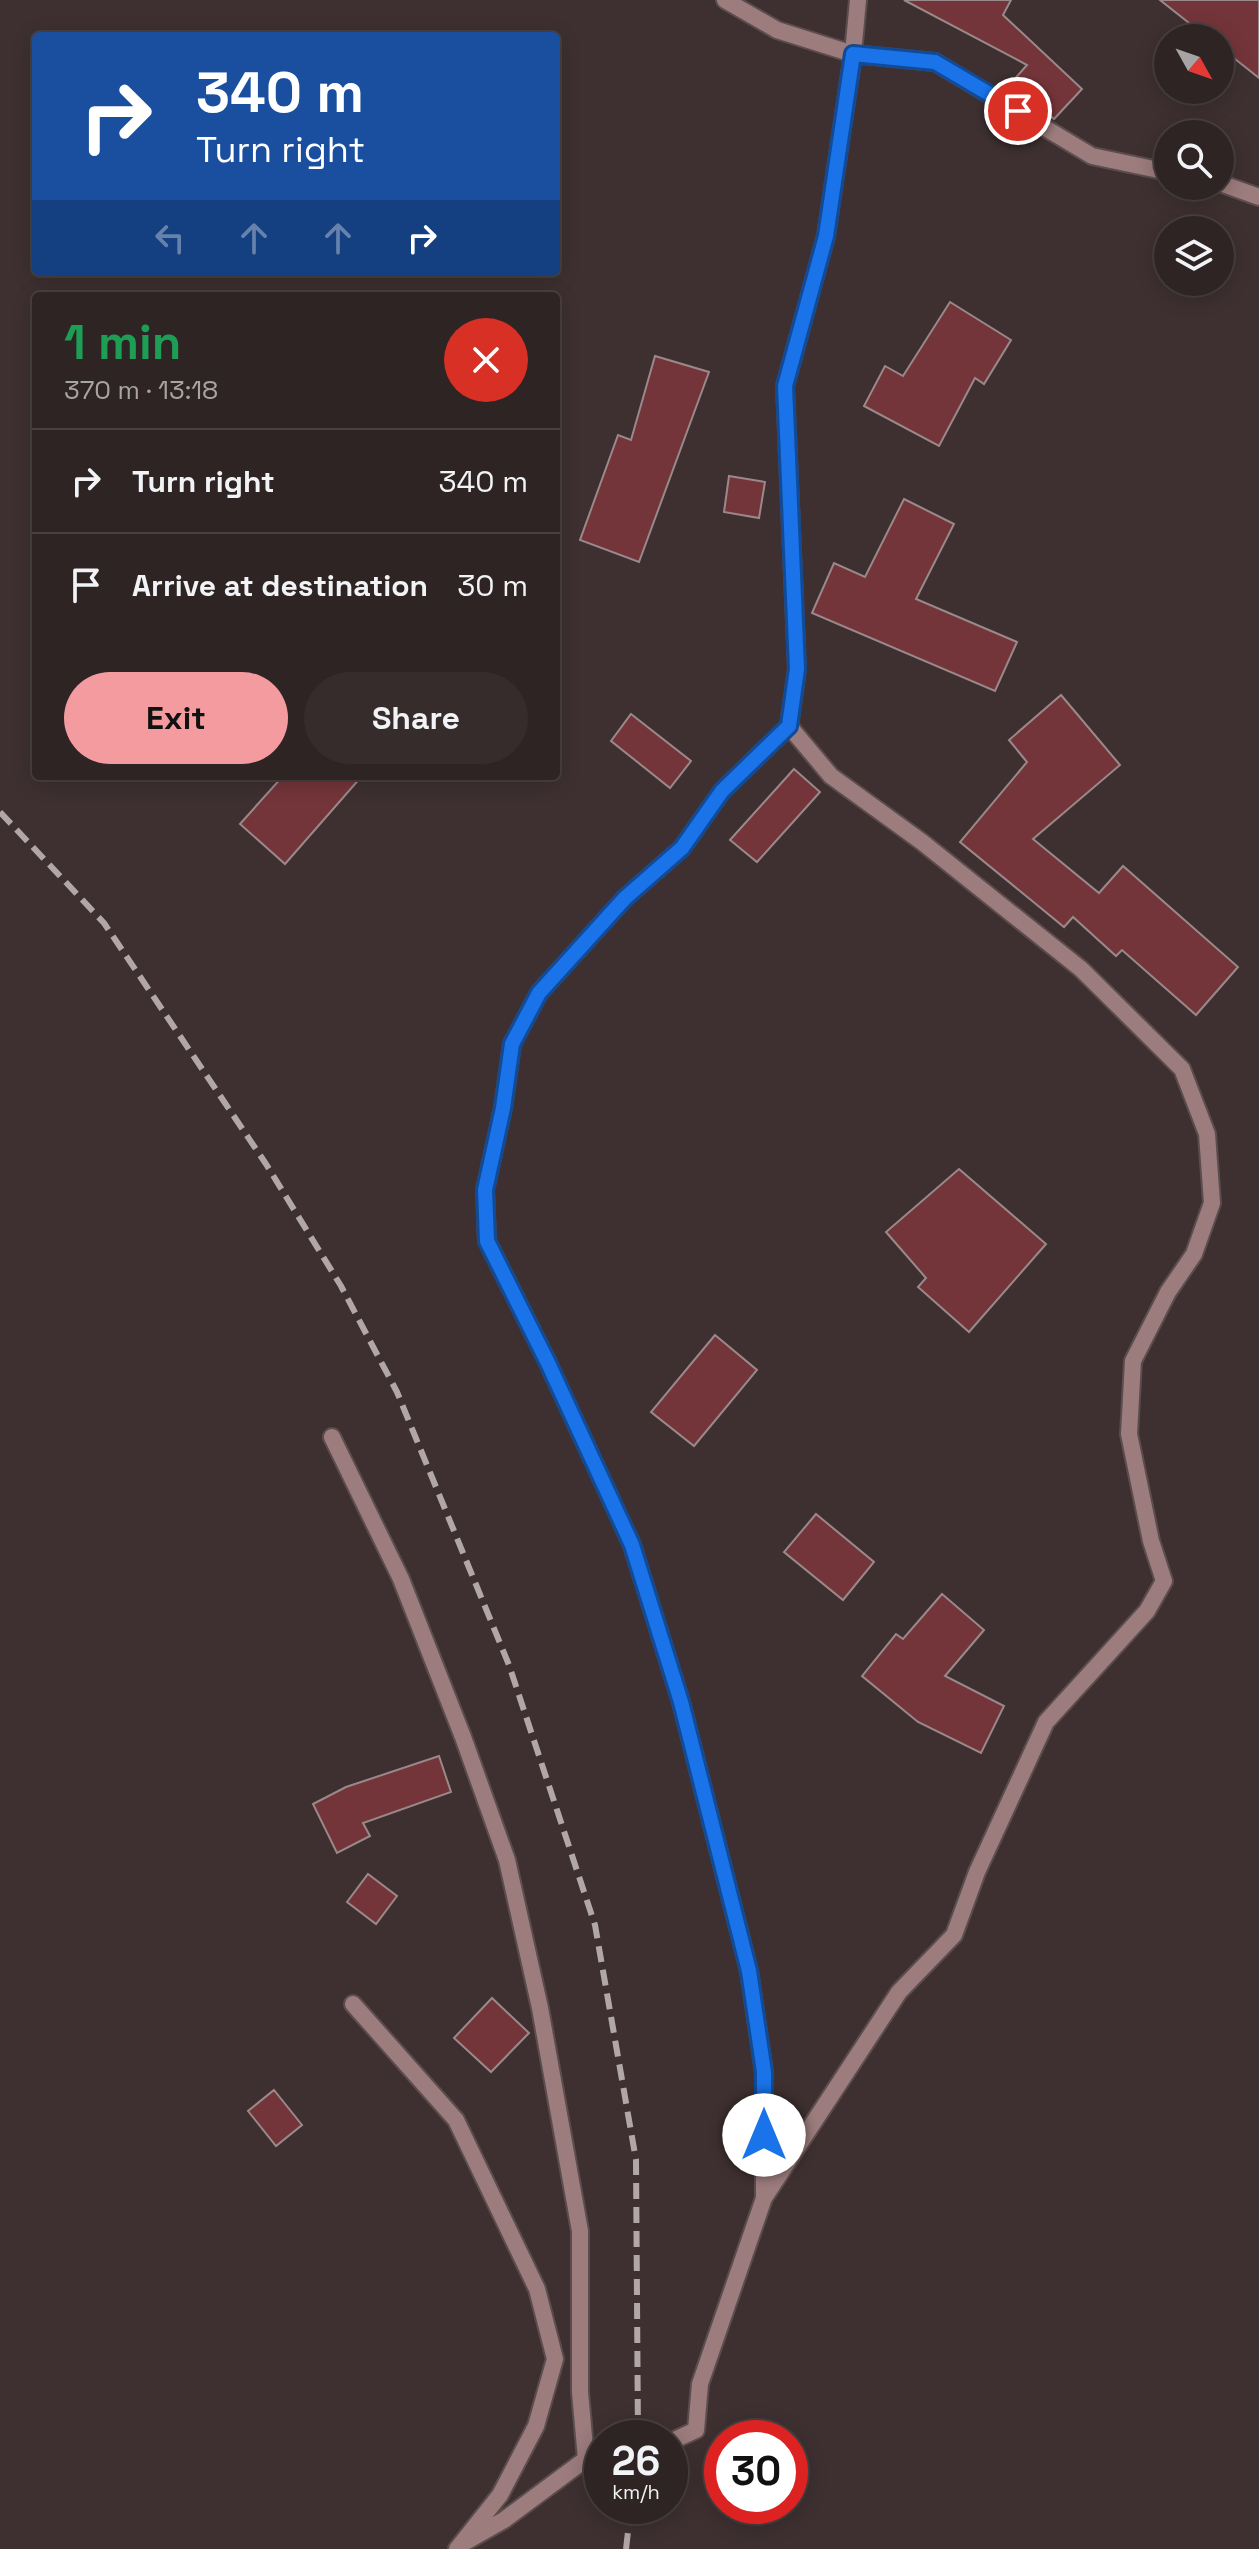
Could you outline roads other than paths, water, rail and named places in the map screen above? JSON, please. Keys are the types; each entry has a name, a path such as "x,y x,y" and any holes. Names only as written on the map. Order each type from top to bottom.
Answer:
{"street":[{"path":"725,0 777,30 853,54 935,62 1092,156 1154,169"},
{"path":"764,2198 764,2072 749,1971 681,1702 632,1545 548,1363 487,1241 485,1190 503,1108 512,1044 539,993 625,898 682,848 722,791 789,726 797,669 785,386 826,236 858,0"},
{"path":"1234,188 1259,197"},
{"path":"688,2434 696,2430 700,2384 764,2198 899,1992 954,1935 977,1872 1046,1722 1147,1611 1164,1581 1151,1541 1129,1434 1133,1361 1168,1292 1194,1254 1212,1203 1207,1134 1182,1069 1081,969 922,842 831,776 789,726"},
{"path":"332,1437 401,1579 507,1860 540,2008 580,2231 580,2392 586,2420"},
{"path":"353,2004 456,2120 537,2289 555,2359 536,2426 500,2495 458,2548"},
{"path":"458,2548 584,2464"}],"railway":[{"path":"0,812 104,923 266,1164 341,1286 397,1392 509,1665 595,1925 636,2160 638,2420"},
{"path":"626,2549 629,2524"}]}
